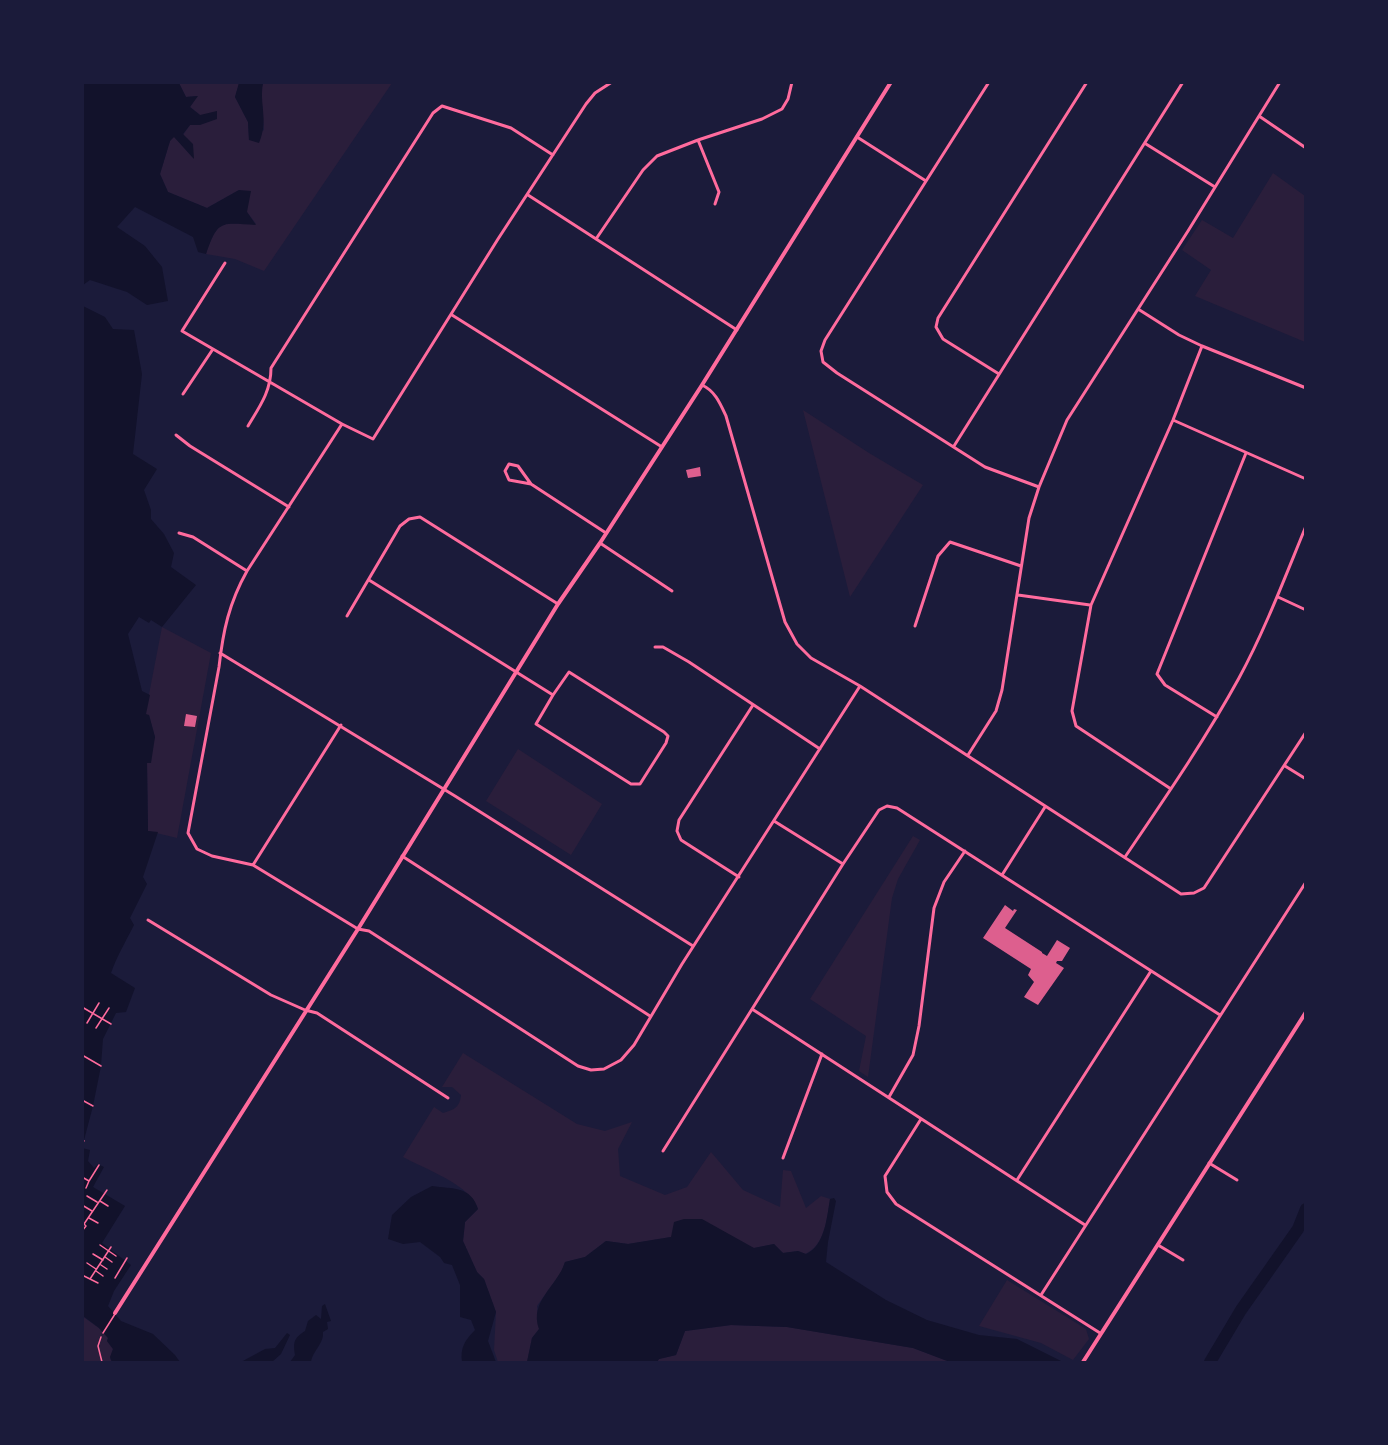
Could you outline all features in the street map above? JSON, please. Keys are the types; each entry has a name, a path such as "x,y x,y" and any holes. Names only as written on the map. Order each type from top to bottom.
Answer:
{"street":[{"path":"225,263 182,331 342,424 373,439 586,104 595,93 612,82"},
{"path":"596,239 643,170 657,156 762,119 782,109 788,99 792,82"},
{"path":"115,1313 357,929 515,672 702,386 891,82"},
{"path":"989,82 825,340 821,351 823,362 985,467 1039,487"},
{"path":"999,374 943,339 936,327 938,318 1087,82"},
{"path":"954,446 1183,82"},
{"path":"968,755 996,711 1002,690 1029,518 1039,487 1067,420 1280,82"},
{"path":"248,426 267,394 271,381 271,368 433,112 442,106 511,128 553,155"},
{"path":"1259,116 1305,148"},
{"path":"856,137 926,181"},
{"path":"698,140 719,192 715,204"},
{"path":"1146,144 1215,187"},
{"path":"528,195 737,330"},
{"path":"1138,309 1179,335 1305,388"},
{"path":"452,315 662,447"},
{"path":"1171,789 1076,726 1072,711 1091,605 1173,420 1203,346"},
{"path":"183,394 213,349"},
{"path":"702,386 710,389 720,402 726,416 785,622 797,644 811,658 860,686 1181,894 1194,893 1204,888 1305,732"},
{"path":"1173,420 1305,479"},
{"path":"342,424 235,592 221,644 188,833 197,849 253,865 357,929 369,932 578,1065 591,1070 604,1069 621,1060 634,1045 650,1016 860,686"},
{"path":"176,435 289,507"},
{"path":"1217,717 1165,685 1157,674 1246,453"},
{"path":"531,484 509,480 505,471 509,464 518,466 531,484 606,533"},
{"path":"347,616 400,526 409,519 420,517 558,604"},
{"path":"1125,856 1217,717 1240,676 1278,597 1305,526"},
{"path":"179,533 193,537 247,571"},
{"path":"915,626 938,556 950,542 1021,566"},
{"path":"600,543 672,591"},
{"path":"369,580 553,695"},
{"path":"1018,595 1091,605"},
{"path":"1278,597 1305,610"},
{"path":"655,647 663,647 820,749"},
{"path":"220,653 341,725 401,765 444,789 694,947"},
{"path":"568,672 668,736 640,784 631,784 536,724 553,695 568,672"},
{"path":"738,877 681,840 677,831 679,820 753,705"},
{"path":"253,865 341,725"},
{"path":"1285,765 1305,779"},
{"path":"663,1151 843,864 879,810 887,806 897,808 1220,1015"},
{"path":"1002,875 1046,807"},
{"path":"774,821 843,864"},
{"path":"889,1098 913,1055 919,1026 934,908 944,882 965,851"},
{"path":"402,856 650,1016"},
{"path":"1041,1295 1305,882"},
{"path":"148,920 271,995 317,1013 448,1098"},
{"path":"1017,1180 1151,971"},
{"path":"752,1009 1086,1226"},
{"path":"1083,1362 1305,1012"},
{"path":"783,1158 822,1054"},
{"path":"921,1119 885,1176 886,1192 896,1204 1100,1333"},
{"path":"1209,1163 1237,1180"},
{"path":"1156,1244 1183,1260"}],"lane":[{"path":"103,1333 115,1313"}],"path":[{"path":"87,1023 99,1003"},
{"path":"82,1007 111,1024"},
{"path":"96,1028 109,1008"},
{"path":"82,1055 101,1066"},
{"path":"82,1100 93,1106"},
{"path":"86,1188 99,1165"},
{"path":"82,1177 89,1181"},
{"path":"82,1231 88,1217 107,1190"},
{"path":"87,1196 108,1206"},
{"path":"82,1205 92,1212"},
{"path":"88,1217 98,1223"},
{"path":"82,1219 86,1221"},
{"path":"100,1245 116,1256"},
{"path":"90,1279 111,1246"},
{"path":"93,1254 103,1260"},
{"path":"105,1257 112,1262"},
{"path":"115,1278 127,1258"},
{"path":"87,1263 103,1276"},
{"path":"100,1264 107,1269"},
{"path":"82,1275 98,1284"},
{"path":"102,1362 98,1346 103,1333"}],"shaded area":[{"path":"83,82 179,83 186,97 198,96 190,107 200,115 217,111 217,119 200,125 190,125 183,134 193,144 194,159 174,137 170,141 160,174 168,192 207,208 239,190 251,191 247,212 256,225 228,224 222,226 214,234 206,254 198,252 193,237 135,207 117,227 145,246 162,267 168,301 147,305 127,292 90,280 83,285"},
{"path":"179,83 239,83 235,97 248,122 249,140 264,130 261,91 263,83 392,83 264,271 235,259 206,254 214,234 222,226 235,223 256,224 247,212 239,190 207,208 168,192 160,174 170,141 174,136 193,158 183,135 190,125 200,125 200,115 190,107 197,96 186,97"},
{"path":"239,83 263,83 264,120 259,143 249,140 248,122 235,97"},
{"path":"1273,173 1305,196 1305,342 1195,296 1211,270 1182,250 1202,220 1233,238"},
{"path":"83,306 105,317 113,329 134,330 142,374 133,454 157,469 144,490 151,510 151,519 164,534 174,553 171,567 196,585 162,627 151,620 149,623 139,617 128,634 142,691 150,695 146,714 149,715 155,737 151,763 147,763 148,831 158,832 143,877 147,884 130,918 134,925 111,973 135,988 126,1012 116,1013 103,1039 101,1066 83,1144"},
{"path":"803,410 923,485 850,597"},
{"path":"162,627 211,653 177,838 148,831 147,763 155,737 149,715 145,715"},
{"path":"518,749 602,804 571,855 486,801"},
{"path":"913,836 920,840 898,879 892,898 868,1077 859,1071 866,1036 810,999"},
{"path":"463,1053 577,1124 605,1131 632,1122 618,1149 620,1176 665,1195 687,1187 711,1152 743,1190 780,1207 783,1170 791,1171 806,1208 821,1196 830,1199 821,1238 812,1250 805,1254 798,1251 783,1253 774,1244 754,1248 671,1237 628,1244 606,1241 585,1257 565,1262 562,1271 537,1306 539,1329 532,1338 527,1362 498,1362 494,1350 496,1312 484,1279 477,1272 463,1241 465,1222 478,1209 474,1200 457,1185 403,1157 434,1107 443,1113 458,1105 461,1095 452,1087 442,1087"},
{"path":"82,1148 90,1150 88,1161 94,1168 98,1164 104,1167 93,1187 125,1206 102,1243 131,1265 114,1291 108,1306 121,1321 153,1334 180,1362 112,1362 110,1357 113,1349 107,1341 108,1338 83,1316"},
{"path":"432,1186 466,1192 478,1209 465,1222 463,1241 477,1272 484,1279 496,1312 488,1341 496,1362 462,1362 464,1344 475,1330 471,1320 460,1317 460,1285 452,1265 444,1263 440,1257 420,1242 403,1244 388,1239 392,1215 411,1197"},
{"path":"834,1198 836,1201 826,1262 886,1300 927,1320 979,1335 1017,1339 1063,1362 950,1362 913,1348 787,1327 731,1325 685,1331 676,1355 659,1359 657,1362 527,1362 532,1338 539,1329 537,1319 541,1302 565,1262 585,1257 606,1241 628,1244 671,1237 674,1222 684,1219 702,1219 754,1248 774,1244 783,1253 798,1251 806,1254 817,1245 821,1238 830,1199"},
{"path":"1007,1280 1086,1329 1089,1339 1073,1360 1041,1343 979,1326"},
{"path":"325,1304 331,1321 327,1322 328,1329 323,1332 322,1340 311,1362 290,1362 295,1355 296,1338 305,1331 308,1321 316,1315 321,1319 322,1306"},
{"path":"82,1316 99,1328 108,1338 107,1341 113,1349 110,1359 112,1362 83,1362"},
{"path":"731,1325 787,1327 913,1348 950,1362 657,1362 659,1359 676,1355 685,1331"},
{"path":"287,1333 290,1335 281,1354 272,1362 241,1362 265,1349 275,1348"}],"building":[{"path":"700,467 701,476 688,478 686,470"},
{"path":"186,714 197,716 195,727 184,726"},
{"path":"1005,905 1013,911 1017,910 1005,928 1042,953 1047,956 1057,940 1070,948 1062,961 1057,961 1056,963 1064,968 1038,1005 1024,997 1034,982 1028,975 1031,969 983,938"}],"waterway":[{"path":"1210,1362 1241,1310 1298,1229 1306,1209"}]}
